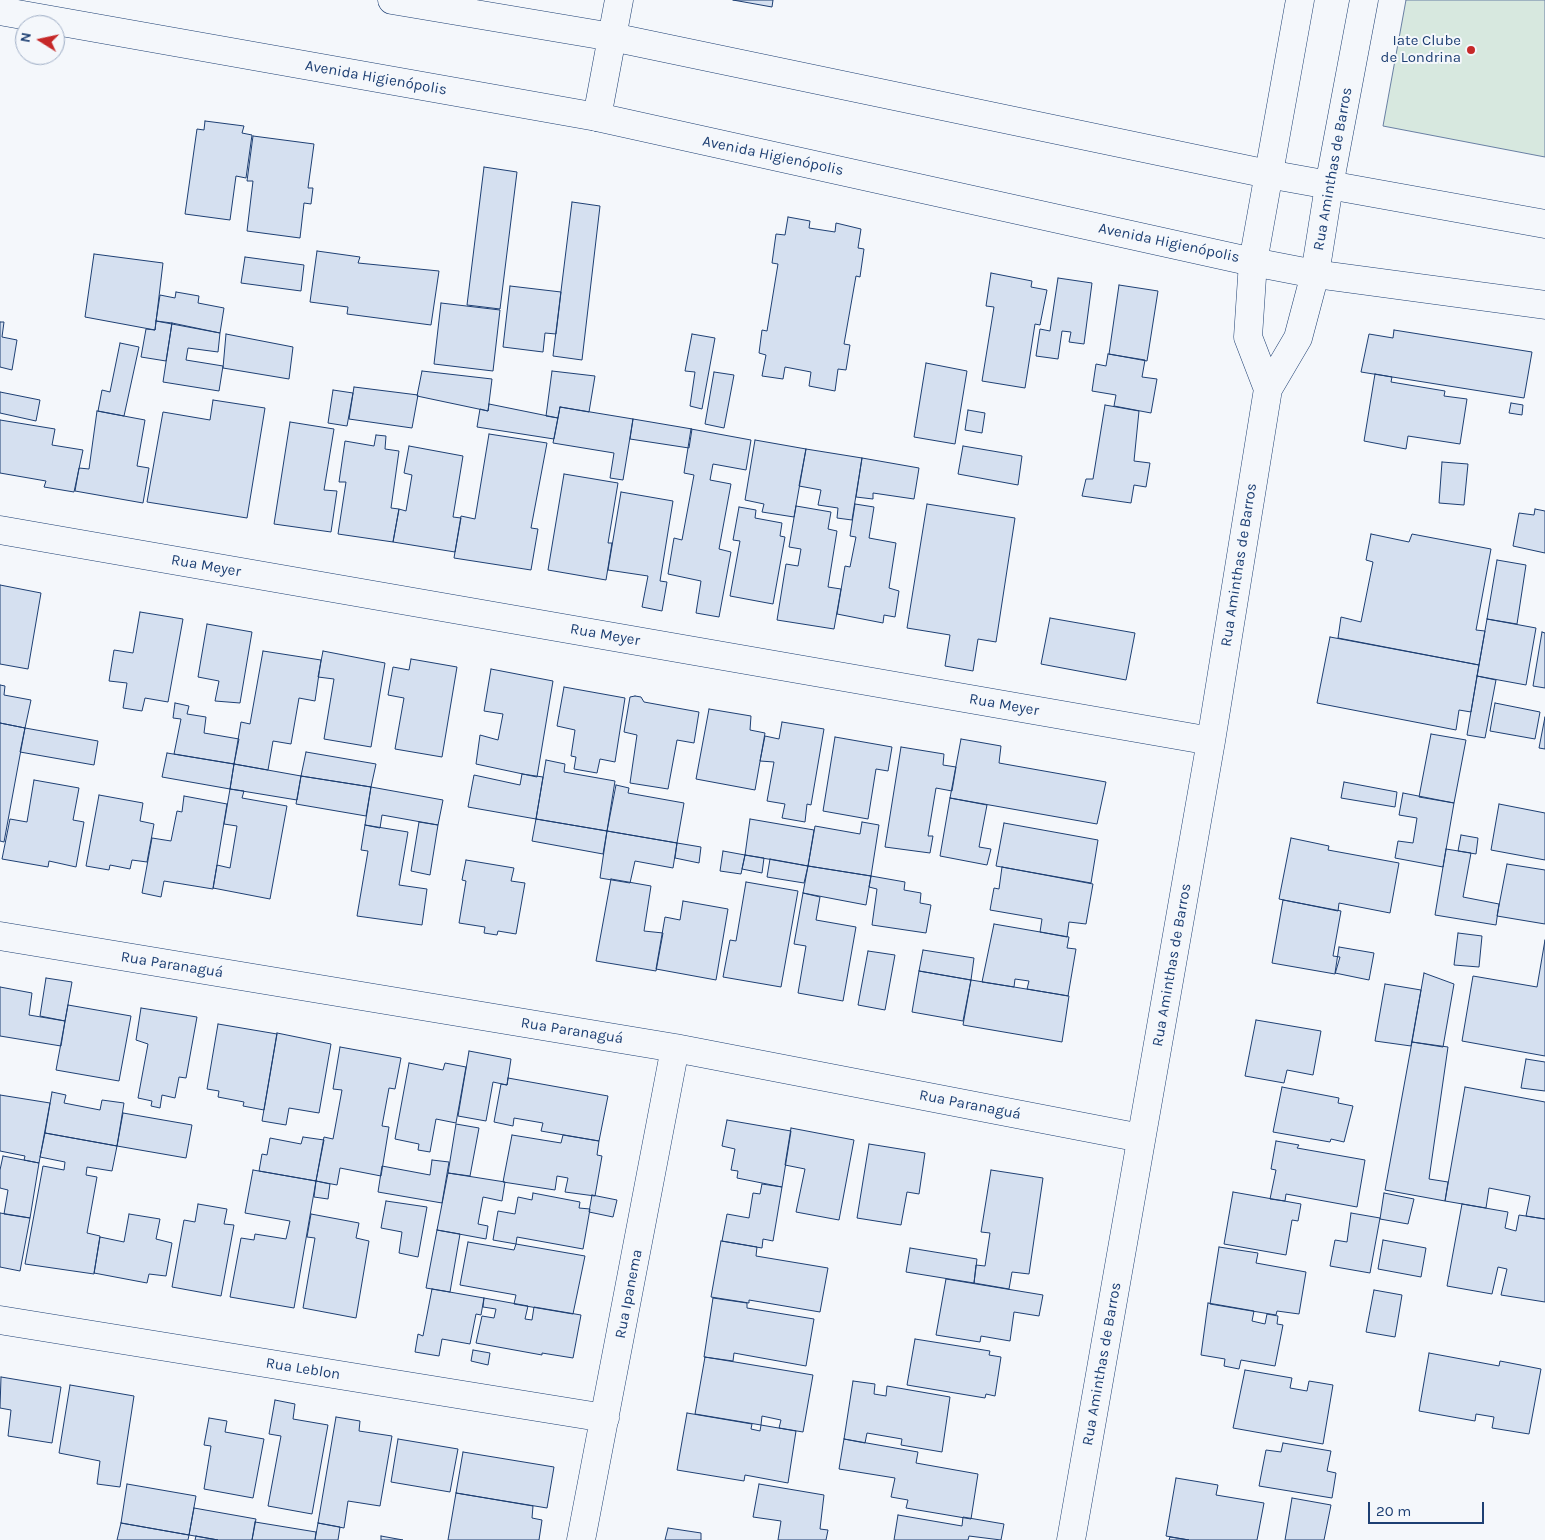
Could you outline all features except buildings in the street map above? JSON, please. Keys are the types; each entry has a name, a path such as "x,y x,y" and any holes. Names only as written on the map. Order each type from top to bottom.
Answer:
{"street":[{"path":"392,0 612,37 1268,174 1545,224"},
{"path":"597,117 619,0"},
{"path":"1268,388 1248,337 1253,262 1300,0"},
{"name":"Rua Aminthas de Barros","path":"1071,1540 1211,741 1268,388 1298,338 1315,274 1329,186 1364,0"},
{"name":"Avenida Higienópolis","path":"0,11 597,117 1253,262 1315,274 1545,305"},
{"name":"Rua Meyer","path":"0,530 1211,741"},
{"name":"Rua Paranaguá","path":"0,936 675,1048 1141,1138"},
{"name":"Rua Ipanema","path":"581,1540 675,1048"},
{"name":"Rua Leblon","path":"0,1320 605,1418"}],"shaded area":[{"name":"Iate Clube de Londrina","path":"1406,0 1545,0 1545,157 1383,126"}],"place":[{"name":"Iate Clube de Londrina","path":"1471,50"}]}
